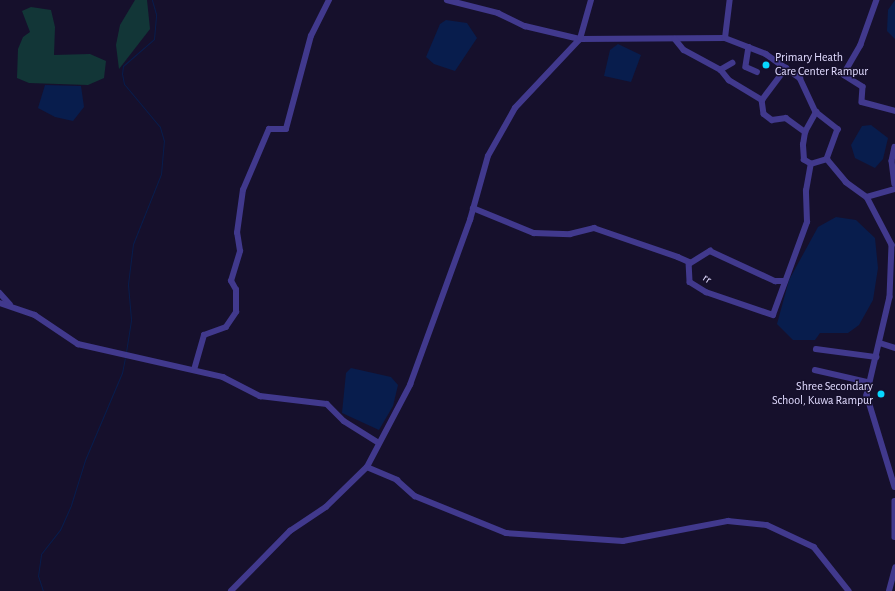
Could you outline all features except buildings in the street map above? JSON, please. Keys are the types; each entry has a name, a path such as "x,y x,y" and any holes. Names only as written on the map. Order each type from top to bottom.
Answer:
{"street":[{"path":"194,370 204,335 226,327 236,312 236,290 231,281 240,251 237,233 243,190 269,129 286,129 311,36 329,0"},
{"path":"448,0 498,13 525,26 580,39 725,38 749,47 786,68 800,78 816,112 838,129 827,159"},
{"path":"231,591 290,531 326,507 367,467 378,442 395,420 410,385 473,208 488,156 508,119 543,74 558,64 580,39 591,0"},
{"path":"725,38 730,0"},
{"path":"877,0 861,45 844,75 863,87 862,102 895,111"},
{"path":"675,39 684,50 721,70 729,80 762,100"},
{"path":"749,47 746,67 757,72"},
{"path":"721,70 733,63"},
{"path":"786,68 762,100 761,109 766,116 772,120 786,118 805,132"},
{"path":"816,112 805,132 804,160 811,164 827,159"},
{"path":"895,147 892,161 895,184"},
{"path":"827,159 846,182 867,197 892,245 890,297 880,343 868,382 868,404 895,487"},
{"name":"rr","path":"689,264 690,282 706,292 773,315 807,222 806,191 811,164"},
{"path":"867,197 895,189"},
{"path":"473,208 534,233 570,234 594,228 678,257 689,264 710,251 775,281 785,281"},
{"path":"0,293 10,304"},
{"path":"0,303 10,304 35,315 78,344 224,377 260,396 327,404 344,421 378,442"},
{"path":"880,343 895,348"},
{"path":"816,349 876,357"},
{"path":"815,370 868,382"},
{"path":"367,467 397,480 415,496 506,533 623,542 728,521 767,525 814,546 849,591"},
{"path":"895,501 895,537"},
{"path":"889,591 895,568"}],"green space":[{"path":"135,0 147,0 150,29 119,69 116,45 120,25"},
{"path":"31,7 51,10 55,27 54,55 90,54 106,61 104,78 88,85 29,83 17,78 18,49 23,37 30,32 22,11"}],"water":[{"path":"895,0 895,39 887,31 888,10"},
{"path":"446,20 467,23 477,38 455,71 434,64 426,57 440,24"},
{"path":"618,44 641,55 631,82 604,76 610,50"},
{"path":"45,85 81,86 84,107 73,121 55,117 38,108"},
{"path":"871,125 888,138 883,159 875,168 855,158 851,145 862,126"},
{"path":"836,217 856,220 875,238 878,268 873,300 859,325 848,333 820,333 815,340 793,340 777,324 789,280 818,227"},
{"path":"351,368 391,377 398,385 393,406 379,430 342,413 346,373"}],"waterway":[{"path":"126,352 131,319 128,284 133,244 161,174 164,141 160,127 124,84 122,74 123,66 154,39 156,14 152,0"},
{"path":"43,591 38,576 41,554 60,530 71,505 85,460 122,373 125,358"}],"place":[{"name":"Primary Heath Care Center Rampur","path":"766,65"},
{"name":"Shree Secondary School, Kuwa Rampur","path":"881,394"}]}
